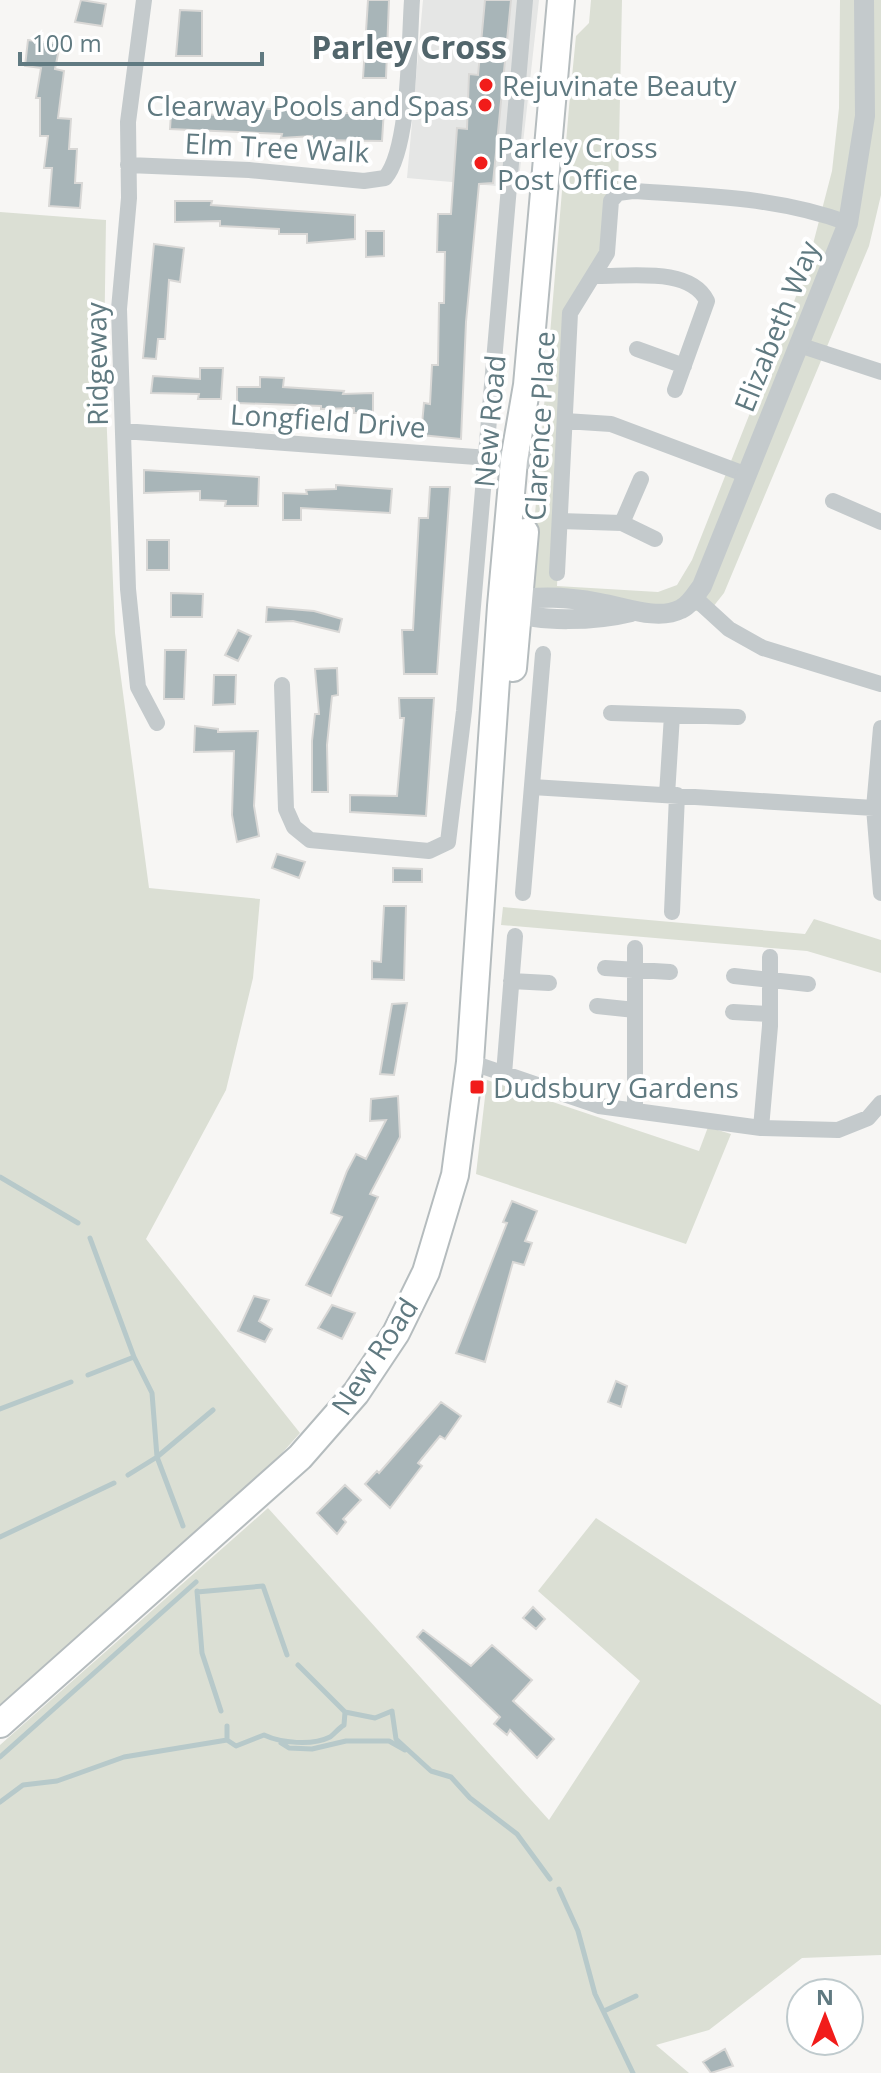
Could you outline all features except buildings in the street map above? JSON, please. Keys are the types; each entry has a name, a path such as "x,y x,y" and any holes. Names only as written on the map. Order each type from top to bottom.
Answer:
{"main road":[{"name":"New Road","path":"545,178 542,79 547,0"},
{"name":"New Road","path":"0,1724 300,1457 356,1393 396,1333 426,1272 455,1175 470,1062 486,850 509,713 527,385 561,0"}],"street":[{"name":"Ridgeway","path":"144,0 128,122 119,309 128,589 138,687 157,723"},
{"name":"Elm Tree Walk","path":"128,165 249,170 364,181 385,178 394,168 401,138 412,0"},
{"name":"New Road","path":"282,685 286,809 294,827 310,840 429,851 448,842 464,711 525,0"},
{"name":"Elizabeth Way","path":"694,597 702,586 848,223 865,116 864,0"},
{"name":"Clarence Place","path":"557,573 570,313 607,253 611,201 618,193 633,191 772,201 808,208 848,223"},
{"path":"593,276 686,279 701,288 707,301 675,390"},
{"path":"799,345 881,372"},
{"path":"637,349 684,366"},
{"path":"565,421 611,424 747,475"},
{"name":"Longfield Drive","path":"123,431 522,461"},
{"path":"622,523 641,479"},
{"path":"833,501 881,522"},
{"path":"560,521 622,523 655,539"},
{"path":"513,607 599,602 635,612 677,611 694,597 729,629 763,648 881,684"},
{"path":"523,893 543,654"},
{"path":"611,713 738,717"},
{"path":"672,715 672,912"},
{"path":"881,728 874,808 881,893"},
{"path":"532,787 874,808"},
{"path":"504,1074 515,936"},
{"path":"635,948 635,1111"},
{"path":"761,1128 770,1014 770,957"},
{"path":"605,968 670,972"},
{"path":"734,976 808,984"},
{"path":"511,981 549,983"},
{"path":"597,1006 635,1010"},
{"path":"733,1012 770,1014"},
{"path":"470,1062 599,1106 761,1128 838,1130 868,1118 881,1103"}],"shaded area":[{"path":"423,0 539,0 518,188 407,178"},
{"path":"591,0 622,0 618,193 607,253 570,313 557,586 658,592 677,585 692,560 806,271 832,171 839,108 840,0 881,0 881,195 869,246 724,593 709,612 528,598 576,36 589,23"},
{"path":"0,212 106,220 104,357 115,633 149,888 260,899 253,978 226,1090 146,1239 300,1433 267,1470 0,1712"},
{"path":"503,907 805,934 814,919 881,940 881,973 807,951 501,925"},
{"path":"487,1080 699,1151 708,1127 731,1134 686,1244 476,1174"},
{"path":"268,1508 549,1820 640,1681 538,1591 596,1518 881,1705 881,1955 802,1958 709,2030 656,2045 689,2073 0,2073 0,1745"}],"waterway":[{"path":"0,1177 78,1223"},
{"path":"90,1238 134,1357 152,1393 157,1457 183,1526"},
{"path":"88,1375 134,1357"},
{"path":"0,1409 71,1382"},
{"path":"128,1475 157,1457 213,1410"},
{"path":"0,1537 114,1483"},
{"path":"0,1757 196,1582"},
{"path":"197,1592 263,1586 287,1655"},
{"path":"197,1591 202,1653 221,1711"},
{"path":"227,1740 236,1746 264,1735 288,1742 314,1742 330,1737 344,1725 345,1712 298,1665"},
{"path":"345,1712 375,1718 392,1711 396,1739 431,1771 451,1777 470,1798 517,1834 550,1879"},
{"path":"0,1802 23,1785 57,1781 124,1757 227,1740 227,1726"},
{"path":"281,1743 289,1748 312,1749 346,1741 389,1741 405,1750"},
{"path":"559,1889 578,1931 595,1994 633,2073"},
{"path":"604,2011 636,1996"}],"place":[{"name":"Rejuvinate Beauty","path":"486,85"},
{"name":"Clearway Pools and Spas","path":"485,105"},
{"name":"Parley Cross Post Office","path":"481,163"},
{"name":"Dudsbury Gardens","path":"477,1087"}],"district":[{"name":"Parley Cross","path":"409,46"}]}
